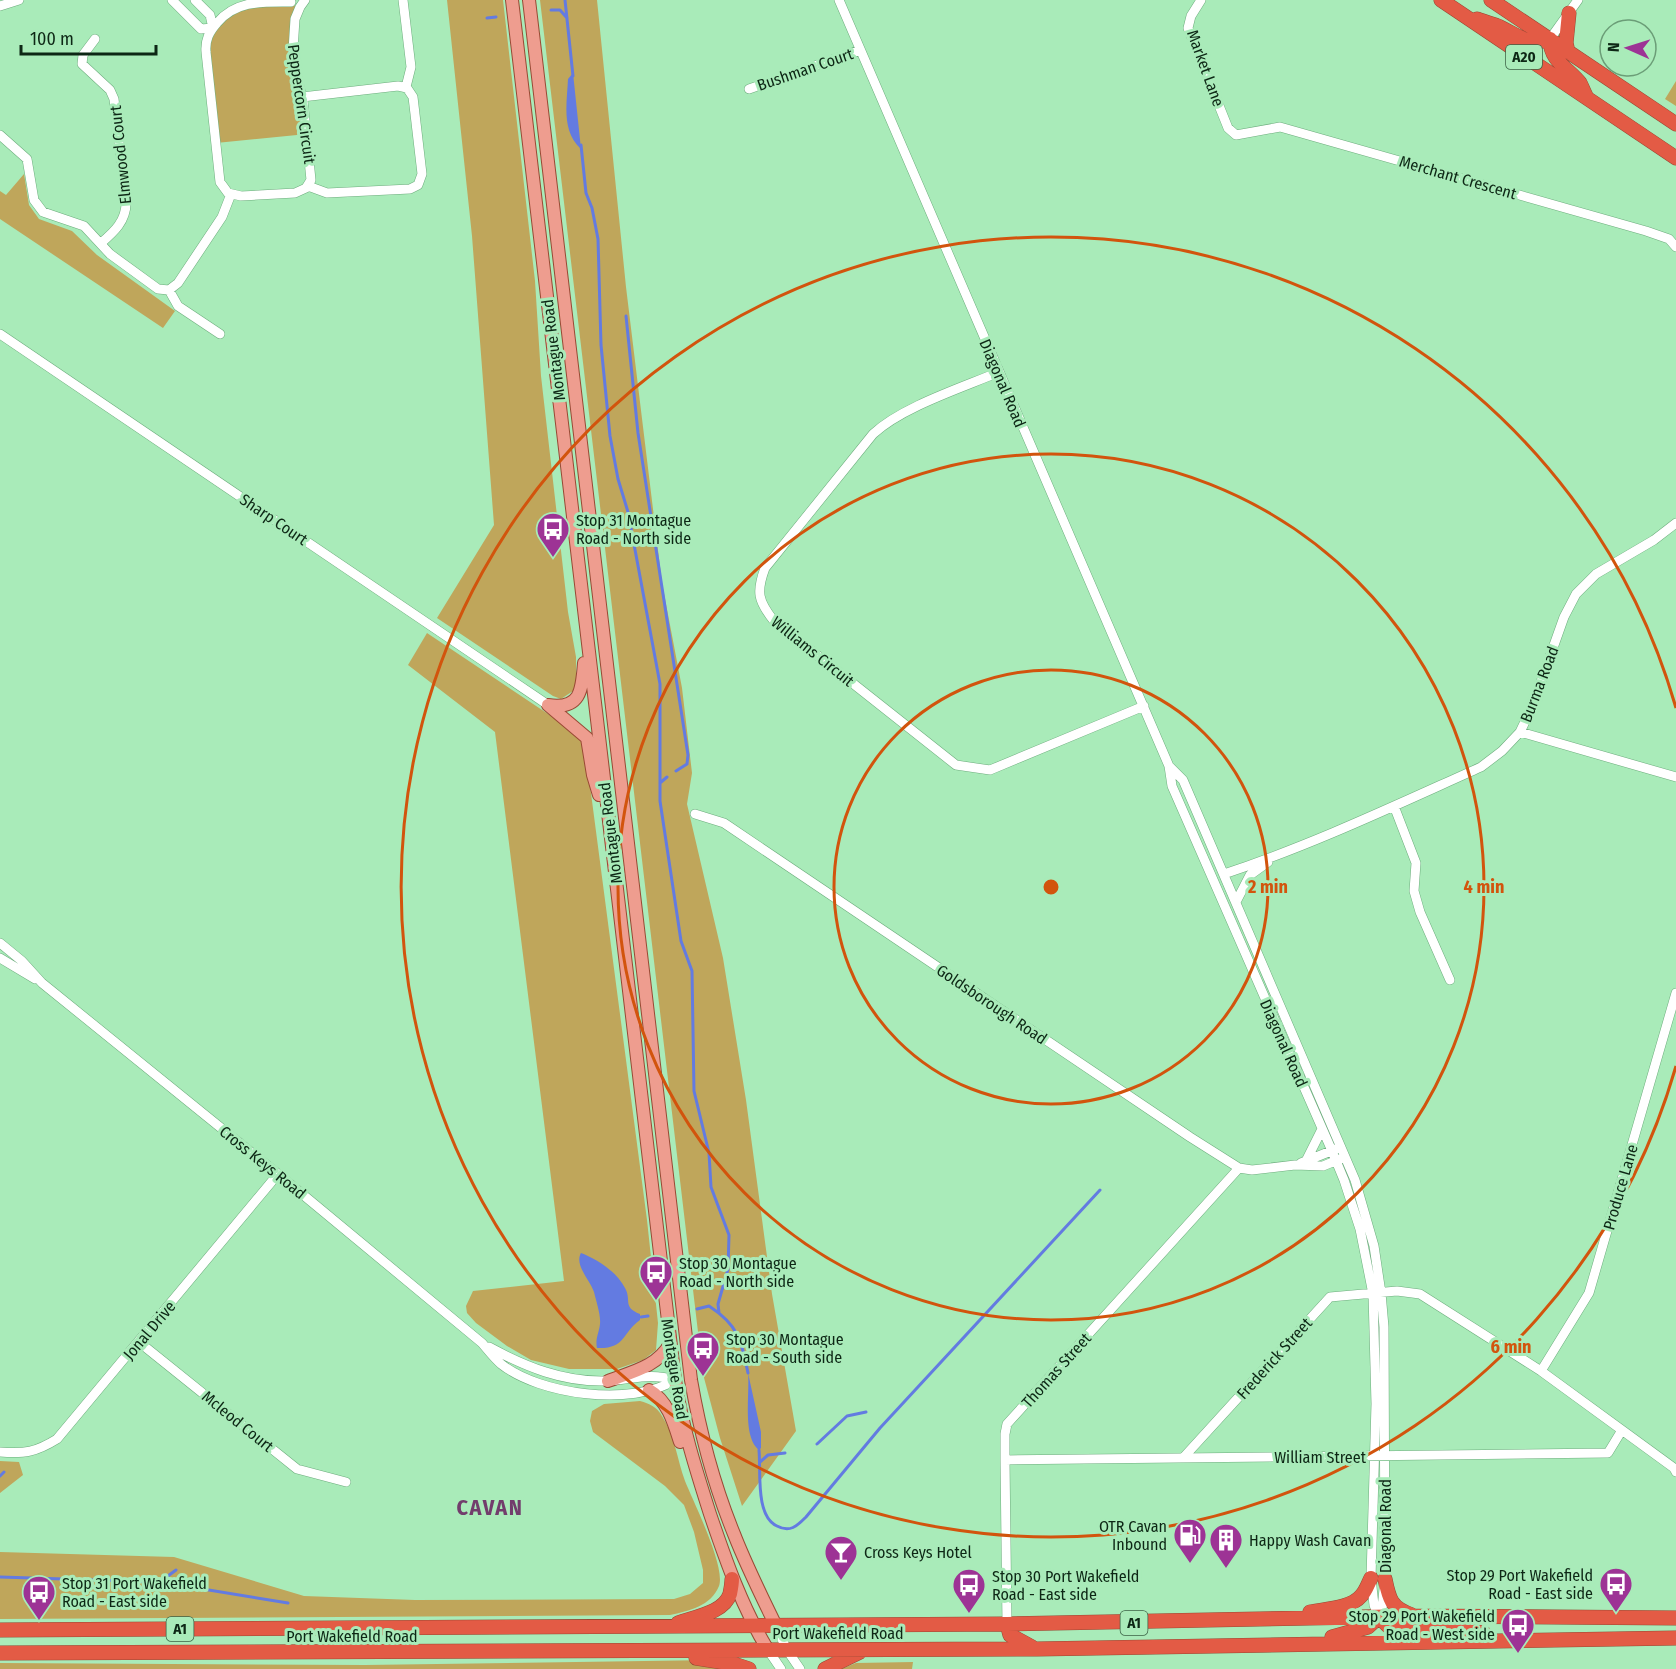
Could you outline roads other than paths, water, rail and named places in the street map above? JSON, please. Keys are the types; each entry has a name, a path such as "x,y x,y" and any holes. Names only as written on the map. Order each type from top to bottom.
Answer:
{"highway":[{"name":"A20","path":"1441,0 1676,158"},
{"name":"A20","path":"1491,0 1676,124"},
{"path":"1568,52 1566,43 1569,13"},
{"path":"1460,14 1499,27 1520,39 1542,43 1550,39 1550,49 1554,56 1580,83 1588,100"},
{"path":"668,1626 712,1611 722,1605 730,1594 732,1579"},
{"path":"1261,1620 1346,1604 1360,1597 1378,1579 1390,1601 1401,1611 1414,1616"},
{"name":"Port Wakefield Road","path":"0,1630 1117,1623 1414,1616 1676,1618"},
{"path":"1304,1643 1368,1627 1379,1617 1388,1626 1399,1630 1451,1629 1533,1639"},
{"path":"1117,1623 1146,1631 1148,1635 1146,1648"},
{"path":"1007,1624 1010,1635 1037,1649"},
{"name":"Port Wakefield Road","path":"0,1653 1037,1649 1676,1638"},
{"path":"825,1669 868,1649"},
{"path":"634,1652 720,1661 749,1669"}],"main road":[{"name":"Montague Road","path":"512,0 675,1380 688,1447 732,1579 753,1626 768,1650"},
{"name":"Montague Road","path":"529,0 691,1380 701,1429 718,1490 734,1535 776,1626"},
{"path":"548,705 568,704 578,697 583,683 586,630"},
{"path":"548,705 587,738 593,775 609,828"},
{"path":"679,1281 681,1368 675,1380 691,1402 701,1429"},
{"path":"608,1381 657,1360 670,1344"},
{"path":"649,1390 659,1397 670,1413 690,1476 709,1509"}],"street":[{"path":"0,6 19,0"},
{"path":"172,0 201,29 213,28"},
{"path":"0,135 27,159 33,197 40,210 51,216 84,226 110,254 137,275 158,289 169,290 178,283 221,219 231,194 222,187 219,173 206,45 207,37 213,28 210,15 195,0"},
{"path":"403,0 411,67 405,87"},
{"name":"Diagonal Road","path":"839,0 1144,706 1169,766 1172,786 1222,903 1322,1129 1355,1180 1378,1262 1377,1293 1385,1355 1380,1457 1378,1579 1382,1609 1379,1617"},
{"path":"1550,39 1578,0"},
{"name":"Peppercorn Circuit","path":"213,28 226,13 237,6 297,2 293,50 312,176 308,186 295,193 240,196 231,194"},
{"name":"Market Lane","path":"1196,2 1188,28 1228,128 1236,135"},
{"name":"Elmwood Court","path":"95,39 83,55 82,64 110,90 114,99 126,208 124,218 114,232 101,243"},
{"name":"Bushman Court","path":"749,89 860,50"},
{"path":"302,98 405,87 413,97 422,174 418,185 407,190 327,193 308,186"},
{"name":"Merchant Crescent","path":"1236,135 1280,127 1646,231 1669,239 1676,247"},
{"path":"169,290 178,306 220,334"},
{"name":"Sharp Court","path":"0,334 548,705"},
{"name":"Williams Circuit","path":"999,372 900,414 873,434 765,568 760,581 759,596 764,609 774,621 956,765 990,770 1144,706"},
{"name":"Burma Road","path":"1275,857 1481,767 1502,751 1520,732 1536,698 1564,617 1576,594 1596,574 1654,540 1676,523"},
{"path":"1520,732 1676,777"},
{"name":"Diagonal Road","path":"1169,766 1183,780 1224,874 1338,1154"},
{"path":"1394,806 1416,863 1414,891 1420,912 1450,980"},
{"name":"Goldsborough Road","path":"695,813 724,823 1239,1168"},
{"path":"1222,903 1224,874 1275,857"},
{"path":"1236,902 1250,875 1275,857"},
{"name":"Cross Keys Road","path":"0,943 22,961 42,983"},
{"name":"Cross Keys Road","path":"0,958 42,983 278,1174 482,1343 502,1364 553,1387 579,1393 601,1394 649,1390 675,1380"},
{"name":"Produce Lane","path":"1541,1371 1589,1293 1676,993"},
{"path":"1306,1161 1322,1129"},
{"path":"1295,1166 1306,1161 1338,1154"},
{"path":"1239,1168 1252,1170 1323,1166 1338,1154"},
{"name":"Thomas Street","path":"1007,1624 1005,1434 1007,1424 1239,1168"},
{"name":"Jonal Drive","path":"0,1452 19,1454 40,1450 57,1439 278,1174"},
{"path":"1377,1293 1396,1291 1420,1294 1541,1371 1674,1468 1676,1472"},
{"name":"Frederick Street","path":"1184,1458 1330,1297 1377,1293"},
{"name":"Mcleod Court","path":"139,1342 297,1469 346,1482"},
{"name":"Cross Keys Road","path":"482,1343 521,1364 542,1372 574,1379 608,1381 658,1375 675,1380"},
{"name":"William Street","path":"1005,1460 1608,1453 1622,1430"},
{"name":"Diagonal Road","path":"1378,1579 1380,1457"},
{"path":"776,1626 800,1669"},
{"path":"768,1650 781,1669"}],"water":[{"path":"573,73 581,149 570,134 566,107 568,79"},
{"path":"581,1253 612,1271 627,1292 629,1306 640,1314 640,1320 622,1340 613,1346 597,1348 599,1312 594,1292 581,1267 579,1258"},
{"path":"748,1373 761,1432 759,1450 750,1435"}],"waterway":[{"path":"565,0 573,76"},
{"path":"551,10 560,10 567,18"},
{"path":"487,18 496,17"},
{"path":"581,145 586,193 592,208 598,239 601,345 610,436 618,479 628,512 660,684 660,801 681,941 692,971 694,1091 709,1153 711,1187 729,1235 728,1269 718,1304 719,1313"},
{"path":"626,316 638,433 688,755 687,764 676,771"},
{"path":"660,783 667,777"},
{"path":"759,1450 760,1492 765,1513 777,1526 786,1529 793,1528 806,1517 880,1428 1100,1190"},
{"path":"697,1309 709,1306 732,1327 740,1342 748,1373"},
{"path":"641,1317 648,1316"},
{"path":"817,1444 847,1416 866,1412"},
{"path":"760,1462 768,1455 785,1453"},
{"path":"0,1476 4,1472"},
{"path":"161,1581 176,1570"},
{"path":"0,1577 160,1582 288,1603"}],"place":[{"name":"Stop 31 Montague Road - North side","path":"553,558"},
{"name":"Stop 30 Montague Road - North side","path":"656,1301"},
{"name":"Stop 30 Montague Road - South side","path":"703,1377"},
{"name":"OTR Cavan Inbound","path":"1190,1564"},
{"name":"Happy Wash Cavan","path":"1226,1569"},
{"name":"Cross Keys Hotel","path":"841,1581"},
{"name":"Stop 29 Port Wakefield Road - East side","path":"1616,1613"},
{"name":"Stop 30 Port Wakefield Road - East side","path":"969,1614"},
{"name":"Stop 31 Port Wakefield Road - East side","path":"39,1621"},
{"name":"Stop 29 Port Wakefield Road - West side","path":"1518,1654"}],"district":[{"name":"CAVAN","path":"490,1507"}]}
